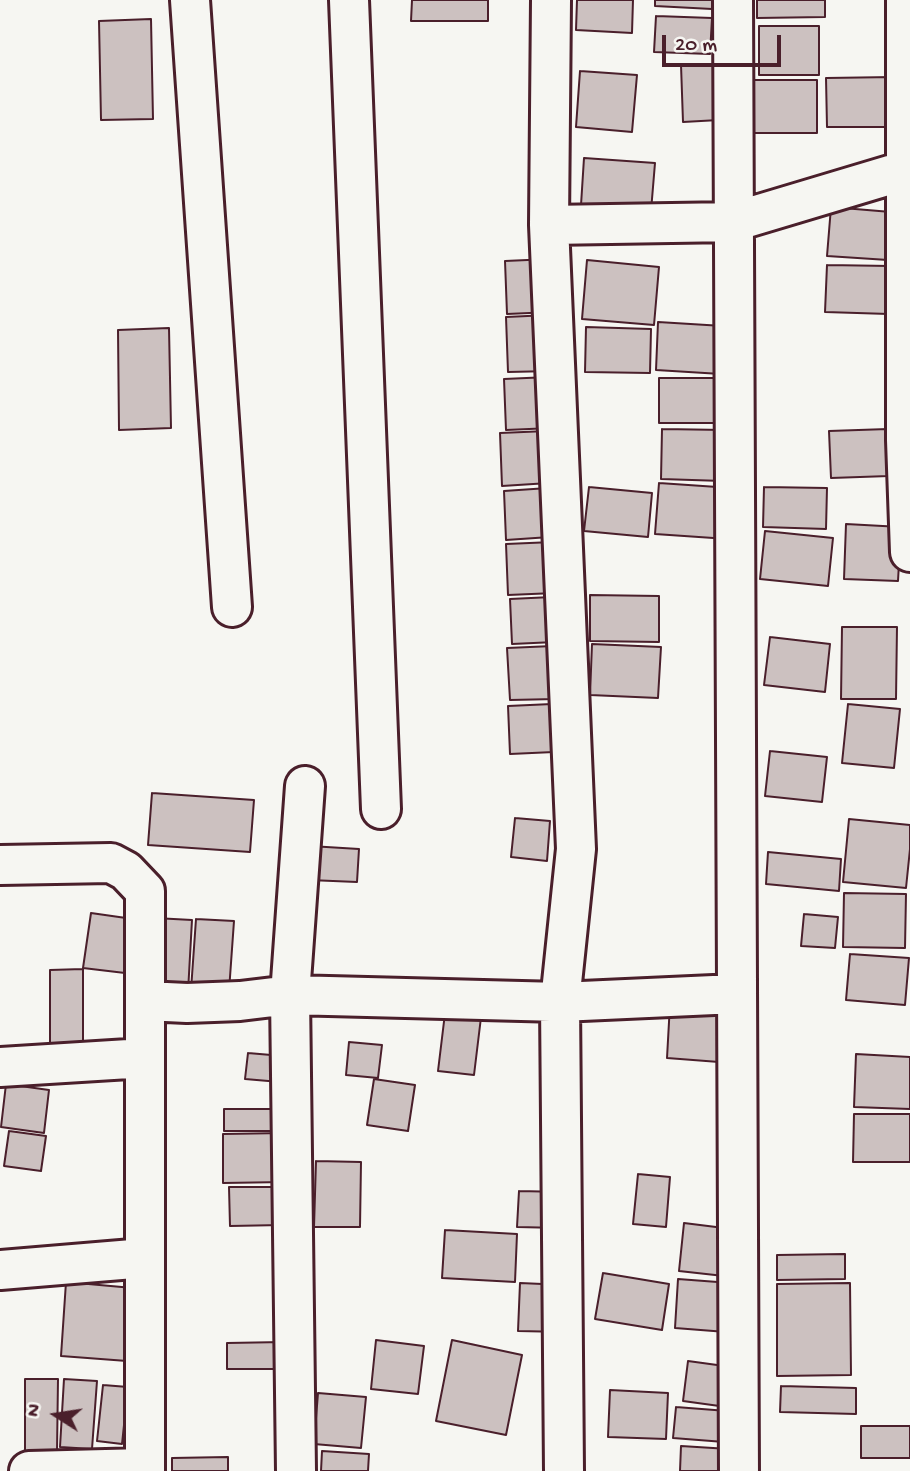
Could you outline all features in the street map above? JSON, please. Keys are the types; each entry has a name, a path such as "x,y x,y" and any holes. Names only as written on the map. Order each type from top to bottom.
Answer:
{"street":[{"path":"190,0 232,607"},
{"path":"349,0 381,809"},
{"path":"551,0 549,225 576,849 560,1002 565,1471"},
{"path":"733,0 739,1471"},
{"path":"906,0 906,440 910,552"},
{"path":"549,225 733,222 908,170"},
{"path":"296,1471 290,995 305,786"},
{"path":"0,865 111,863 126,871 145,891 145,1469 29,1471"},
{"path":"145,1002 240,1001 290,995 560,1002 736,994"},
{"path":"0,1067 145,1058"},
{"path":"0,1270 145,1258"}],"building":[{"path":"412,0 488,0 488,21 411,21"},
{"path":"577,0 633,0 632,33 576,30"},
{"path":"655,0 712,0 712,9 655,6"},
{"path":"757,0 825,0 825,17 757,18"},
{"path":"656,16 712,18 710,54 654,52"},
{"path":"151,19 153,119 101,120 99,21"},
{"path":"759,26 819,26 819,75 759,75"},
{"path":"717,64 719,120 683,122 681,65"},
{"path":"580,71 637,75 632,132 576,127"},
{"path":"894,77 894,127 827,127 826,78"},
{"path":"752,80 817,80 817,133 752,133"},
{"path":"584,158 655,163 651,211 581,205"},
{"path":"831,207 891,212 888,260 827,256"},
{"path":"550,259 552,312 507,314 505,261"},
{"path":"587,260 659,267 654,325 582,319"},
{"path":"827,265 890,266 889,314 825,312"},
{"path":"549,315 552,371 508,372 506,317"},
{"path":"658,322 723,326 721,374 656,370"},
{"path":"586,327 651,329 650,373 585,372"},
{"path":"169,328 171,428 119,430 118,330"},
{"path":"549,377 552,428 506,430 504,379"},
{"path":"659,378 720,378 720,423 659,423"},
{"path":"662,429 725,430 723,481 661,479"},
{"path":"888,429 889,476 831,478 829,431"},
{"path":"547,431 549,483 502,486 500,433"},
{"path":"659,483 732,488 728,539 655,534"},
{"path":"589,487 652,493 648,537 584,531"},
{"path":"764,487 827,488 826,529 763,527"},
{"path":"548,488 550,537 506,540 504,491"},
{"path":"846,524 901,527 898,581 844,579"},
{"path":"765,531 833,538 828,586 760,579"},
{"path":"553,542 555,593 508,595 506,544"},
{"path":"590,595 659,596 659,642 590,641"},
{"path":"552,597 555,642 512,644 510,599"},
{"path":"842,627 897,627 896,699 841,699"},
{"path":"770,637 830,644 825,692 764,685"},
{"path":"592,644 661,647 658,698 590,695"},
{"path":"553,646 556,699 510,700 507,648"},
{"path":"552,704 554,752 510,754 508,706"},
{"path":"848,704 900,709 894,768 842,763"},
{"path":"770,751 827,757 822,802 765,796"},
{"path":"152,793 254,800 250,852 148,845"},
{"path":"515,818 550,821 547,861 511,857"},
{"path":"849,819 910,825 906,888 843,882"},
{"path":"310,846 359,849 357,882 309,880"},
{"path":"768,852 841,859 839,891 766,884"},
{"path":"844,893 906,894 905,948 843,947"},
{"path":"91,913 133,919 125,973 83,968"},
{"path":"804,914 838,917 835,948 801,946"},
{"path":"155,918 192,920 188,992 150,990"},
{"path":"196,919 234,921 229,991 191,990"},
{"path":"850,954 909,958 905,1005 846,1000"},
{"path":"83,969 83,1044 50,1044 50,970"},
{"path":"670,1004 735,1009 732,1063 667,1058"},
{"path":"446,1005 482,1009 474,1075 438,1071"},
{"path":"349,1042 382,1045 378,1078 346,1075"},
{"path":"248,1053 283,1056 280,1082 245,1079"},
{"path":"856,1054 910,1057 910,1109 854,1107"},
{"path":"374,1079 415,1085 408,1131 367,1125"},
{"path":"6,1084 49,1090 44,1133 1,1127"},
{"path":"224,1109 285,1109 285,1131 224,1131"},
{"path":"854,1114 910,1114 910,1162 853,1162"},
{"path":"9,1131 46,1136 41,1171 4,1166"},
{"path":"284,1133 285,1182 223,1183 223,1134"},
{"path":"316,1161 361,1162 360,1227 314,1227"},
{"path":"638,1174 670,1177 666,1227 633,1224"},
{"path":"229,1187 282,1187 282,1225 230,1226"},
{"path":"519,1191 563,1192 561,1228 517,1227"},
{"path":"684,1223 748,1231 742,1278 679,1271"},
{"path":"445,1230 517,1234 515,1282 442,1278"},
{"path":"845,1254 845,1279 777,1280 777,1255"},
{"path":"603,1273 669,1284 662,1330 595,1319"},
{"path":"678,1279 744,1284 739,1333 675,1328"},
{"path":"66,1282 133,1288 127,1361 61,1356"},
{"path":"520,1283 565,1285 565,1332 518,1331"},
{"path":"850,1283 851,1375 777,1376 777,1284"},
{"path":"376,1340 424,1346 418,1394 371,1389"},
{"path":"452,1340 522,1355 506,1435 436,1421"},
{"path":"284,1342 284,1369 227,1369 227,1343"},
{"path":"688,1361 739,1368 734,1408 683,1401"},
{"path":"25,1379 58,1379 57,1452 25,1452"},
{"path":"64,1379 97,1381 92,1449 60,1447"},
{"path":"103,1385 128,1387 122,1444 97,1441"},
{"path":"781,1386 856,1388 856,1414 780,1412"},
{"path":"610,1390 668,1393 666,1439 608,1437"},
{"path":"318,1393 366,1397 361,1448 314,1444"},
{"path":"676,1407 740,1412 737,1443 673,1438"},
{"path":"861,1426 910,1426 910,1458 861,1458"},
{"path":"681,1446 729,1449 728,1471 680,1471"},
{"path":"322,1451 369,1454 368,1471 321,1471"},
{"path":"228,1457 228,1471 172,1471 172,1458"}]}
